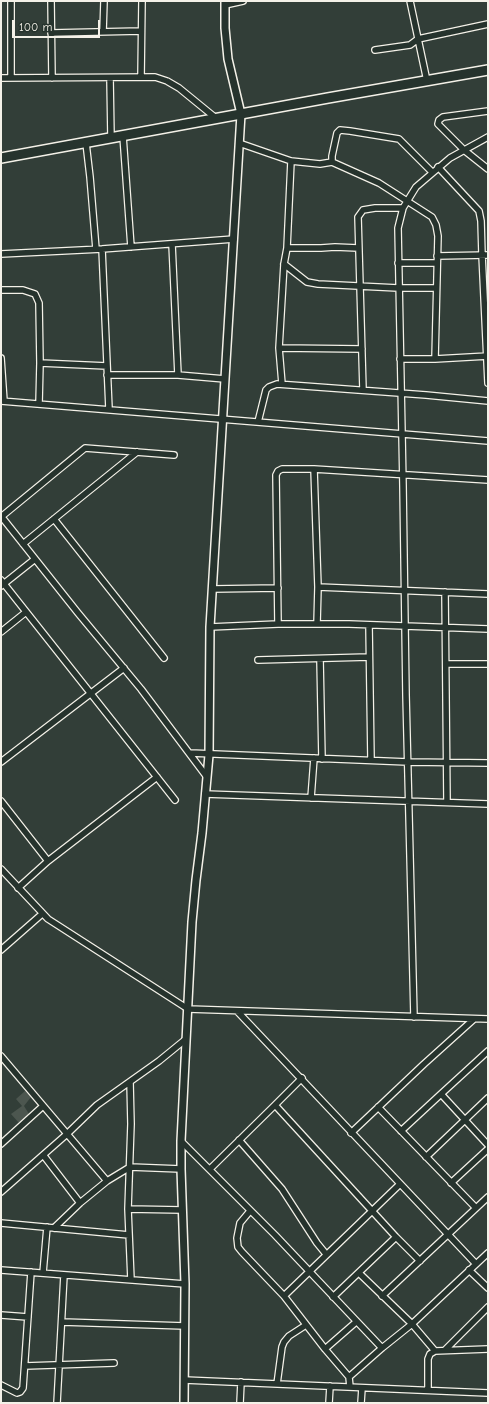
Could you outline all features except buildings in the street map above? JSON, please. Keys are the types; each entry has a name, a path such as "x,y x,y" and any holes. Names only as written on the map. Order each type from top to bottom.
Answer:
{"main road":[{"path":"1,158 488,70"}],"street":[{"path":"11,1 11,78"},
{"path":"51,1 52,78"},
{"path":"103,32 104,1"},
{"path":"141,77 142,1"},
{"path":"184,1403 185,1326 181,1141 192,922 209,755 210,627 241,114 228,59 225,28 225,3 243,1"},
{"path":"410,1 427,81"},
{"path":"375,50 410,45 418,39 488,24"},
{"path":"51,33 141,31"},
{"path":"1,78 155,77 167,81 179,88 217,119"},
{"path":"110,78 111,138"},
{"path":"488,111 443,117 439,120 438,124 464,150 488,169"},
{"path":"332,162 334,144 337,133 340,130 399,139 432,172"},
{"path":"123,136 130,247"},
{"path":"414,1017 408,800 398,228 403,208 416,187 438,167 464,150 488,137"},
{"path":"86,143 99,249 109,409"},
{"path":"240,143 291,161 320,164 332,162 379,183 432,217 436,225 438,236 435,359"},
{"path":"282,384 279,348 284,264 287,248 291,161"},
{"path":"438,167 480,211 485,255 488,383"},
{"path":"363,390 358,218 363,210 375,208 403,208"},
{"path":"1,254 99,249 234,239"},
{"path":"172,244 178,375"},
{"path":"287,248 358,248"},
{"path":"437,256 485,255"},
{"path":"398,263 437,263"},
{"path":"284,264 307,282 318,284 398,288 436,288"},
{"path":"1,290 23,290 34,294 38,303 40,363 39,404"},
{"path":"279,348 362,349"},
{"path":"400,359 435,359 487,356"},
{"path":"1,358 2,401 488,441"},
{"path":"40,363 107,366"},
{"path":"107,374 178,375 225,378"},
{"path":"258,422 266,390 273,385 282,384 488,401"},
{"path":"174,455 86,448 1,516 124,668 207,777"},
{"path":"23,544 137,452"},
{"path":"278,624 276,475 278,471 282,469 314,469 403,476 488,480"},
{"path":"314,469 318,587 317,624"},
{"path":"54,519 164,658"},
{"path":"35,559 2,583 175,800"},
{"path":"318,587 488,594"},
{"path":"212,589 278,588"},
{"path":"445,592 448,802"},
{"path":"1,632 26,612"},
{"path":"210,627 317,624 488,629"},
{"path":"369,625 371,760"},
{"path":"258,660 369,658"},
{"path":"320,659 322,758"},
{"path":"447,664 488,664"},
{"path":"1,762 124,668"},
{"path":"190,753 209,755 408,762 488,763"},
{"path":"311,798 314,758"},
{"path":"18,888 48,861 157,777"},
{"path":"205,794 488,804"},
{"path":"1,801 48,861"},
{"path":"1,869 42,914 188,1009 488,1019"},
{"path":"1,950 42,914"},
{"path":"237,1011 302,1078 351,1133 476,1264"},
{"path":"351,1133 474,1019"},
{"path":"1,1192 44,1156 97,1104 159,1061 186,1039"},
{"path":"401,1131 488,1051"},
{"path":"1,1056 107,1180"},
{"path":"210,1170 302,1078"},
{"path":"130,1082 131,1124 128,1209 131,1280"},
{"path":"441,1094 488,1145"},
{"path":"426,1157 466,1121 488,1098"},
{"path":"275,1105 396,1238 420,1261"},
{"path":"1,1144 43,1106"},
{"path":"378,1107 476,1208"},
{"path":"239,1140 282,1189 317,1243 326,1254"},
{"path":"181,1141 275,1235 382,1348"},
{"path":"451,1183 488,1149"},
{"path":"44,1156 80,1203"},
{"path":"54,1228 107,1180 130,1167 181,1169"},
{"path":"284,1296 400,1184"},
{"path":"382,1296 488,1197"},
{"path":"128,1209 182,1210"},
{"path":"250,1211 240,1223 237,1238 238,1247 284,1296 325,1349 350,1377 350,1387"},
{"path":"1,1223 130,1235"},
{"path":"43,1273 47,1228"},
{"path":"334,1297 396,1238"},
{"path":"350,1377 382,1348 412,1324 488,1253"},
{"path":"1,1270 184,1284"},
{"path":"470,1270 488,1288"},
{"path":"1,1385 12,1391 20,1392 23,1388 30,1272"},
{"path":"359,1273 412,1324 435,1351"},
{"path":"57,1403 64,1275"},
{"path":"445,1350 488,1307"},
{"path":"1,1315 28,1317"},
{"path":"62,1322 185,1326"},
{"path":"325,1349 356,1322"},
{"path":"277,1384 284,1342 289,1336 306,1325"},
{"path":"428,1390 428,1359 430,1354 435,1351 445,1350 488,1349"},
{"path":"25,1366 114,1363"},
{"path":"184,1380 488,1393"},
{"path":"240,1403 241,1382"},
{"path":"329,1403 330,1386"},
{"path":"361,1403 362,1388"}],"shaded area":[{"path":"25,1091 31,1097 24,1106 29,1114 19,1123 11,1114 22,1106 16,1099"}]}
